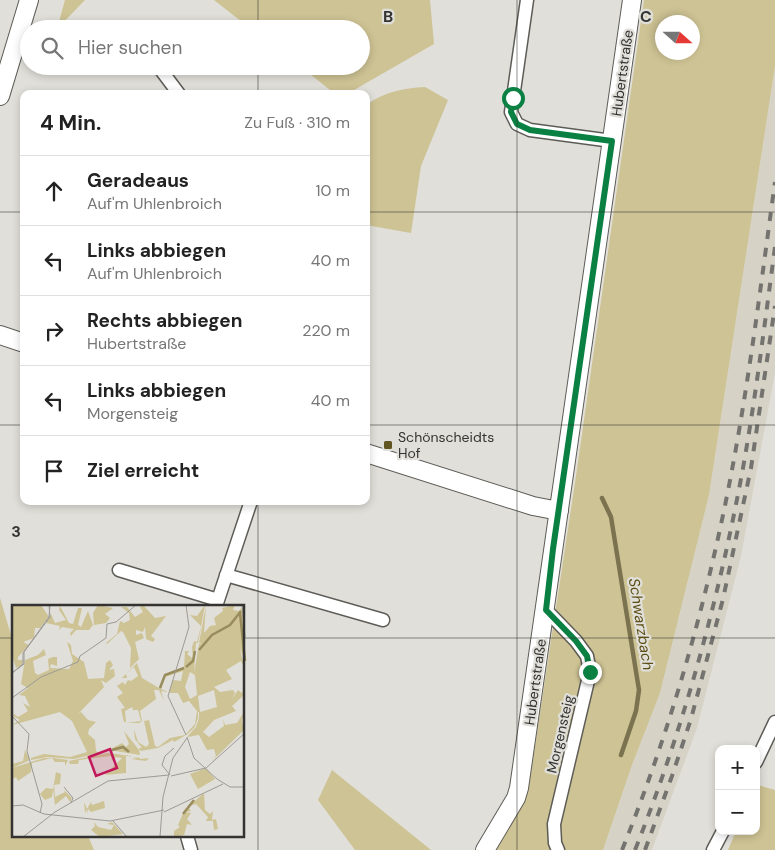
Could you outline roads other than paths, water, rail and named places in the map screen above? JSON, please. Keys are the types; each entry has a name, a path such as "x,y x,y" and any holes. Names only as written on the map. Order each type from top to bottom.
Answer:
{"street":[{"path":"23,20 29,0"},
{"path":"527,0 511,112 517,124 530,130 612,141"},
{"name":"Hubertstraße","path":"486,850 520,788 632,0"},
{"path":"0,96 20,30"},
{"path":"165,75 176,90"},
{"path":"0,335 20,342"},
{"path":"370,454 532,506 559,511"},
{"path":"119,570 217,603 250,505"},
{"path":"226,575 383,620"},
{"name":"Morgensteig","path":"546,610 576,641 587,656 590,672 554,824 555,843 558,850"},
{"path":"760,754 774,728"},
{"path":"713,850 721,835"}],"waterway":[{"name":"Schwarzbach","path":"602,498 611,517 639,690 636,711 621,755"}],"railway":[{"path":"622,850 652,771 678,692 711,570 729,486 744,400 775,182"},
{"path":"635,850 653,804 684,709 723,565 748,441 775,247"},
{"path":"645,850 691,719 723,599 751,468 775,306"}],"place":[{"name":"Schönscheidts Hof","path":"388,445"}]}
